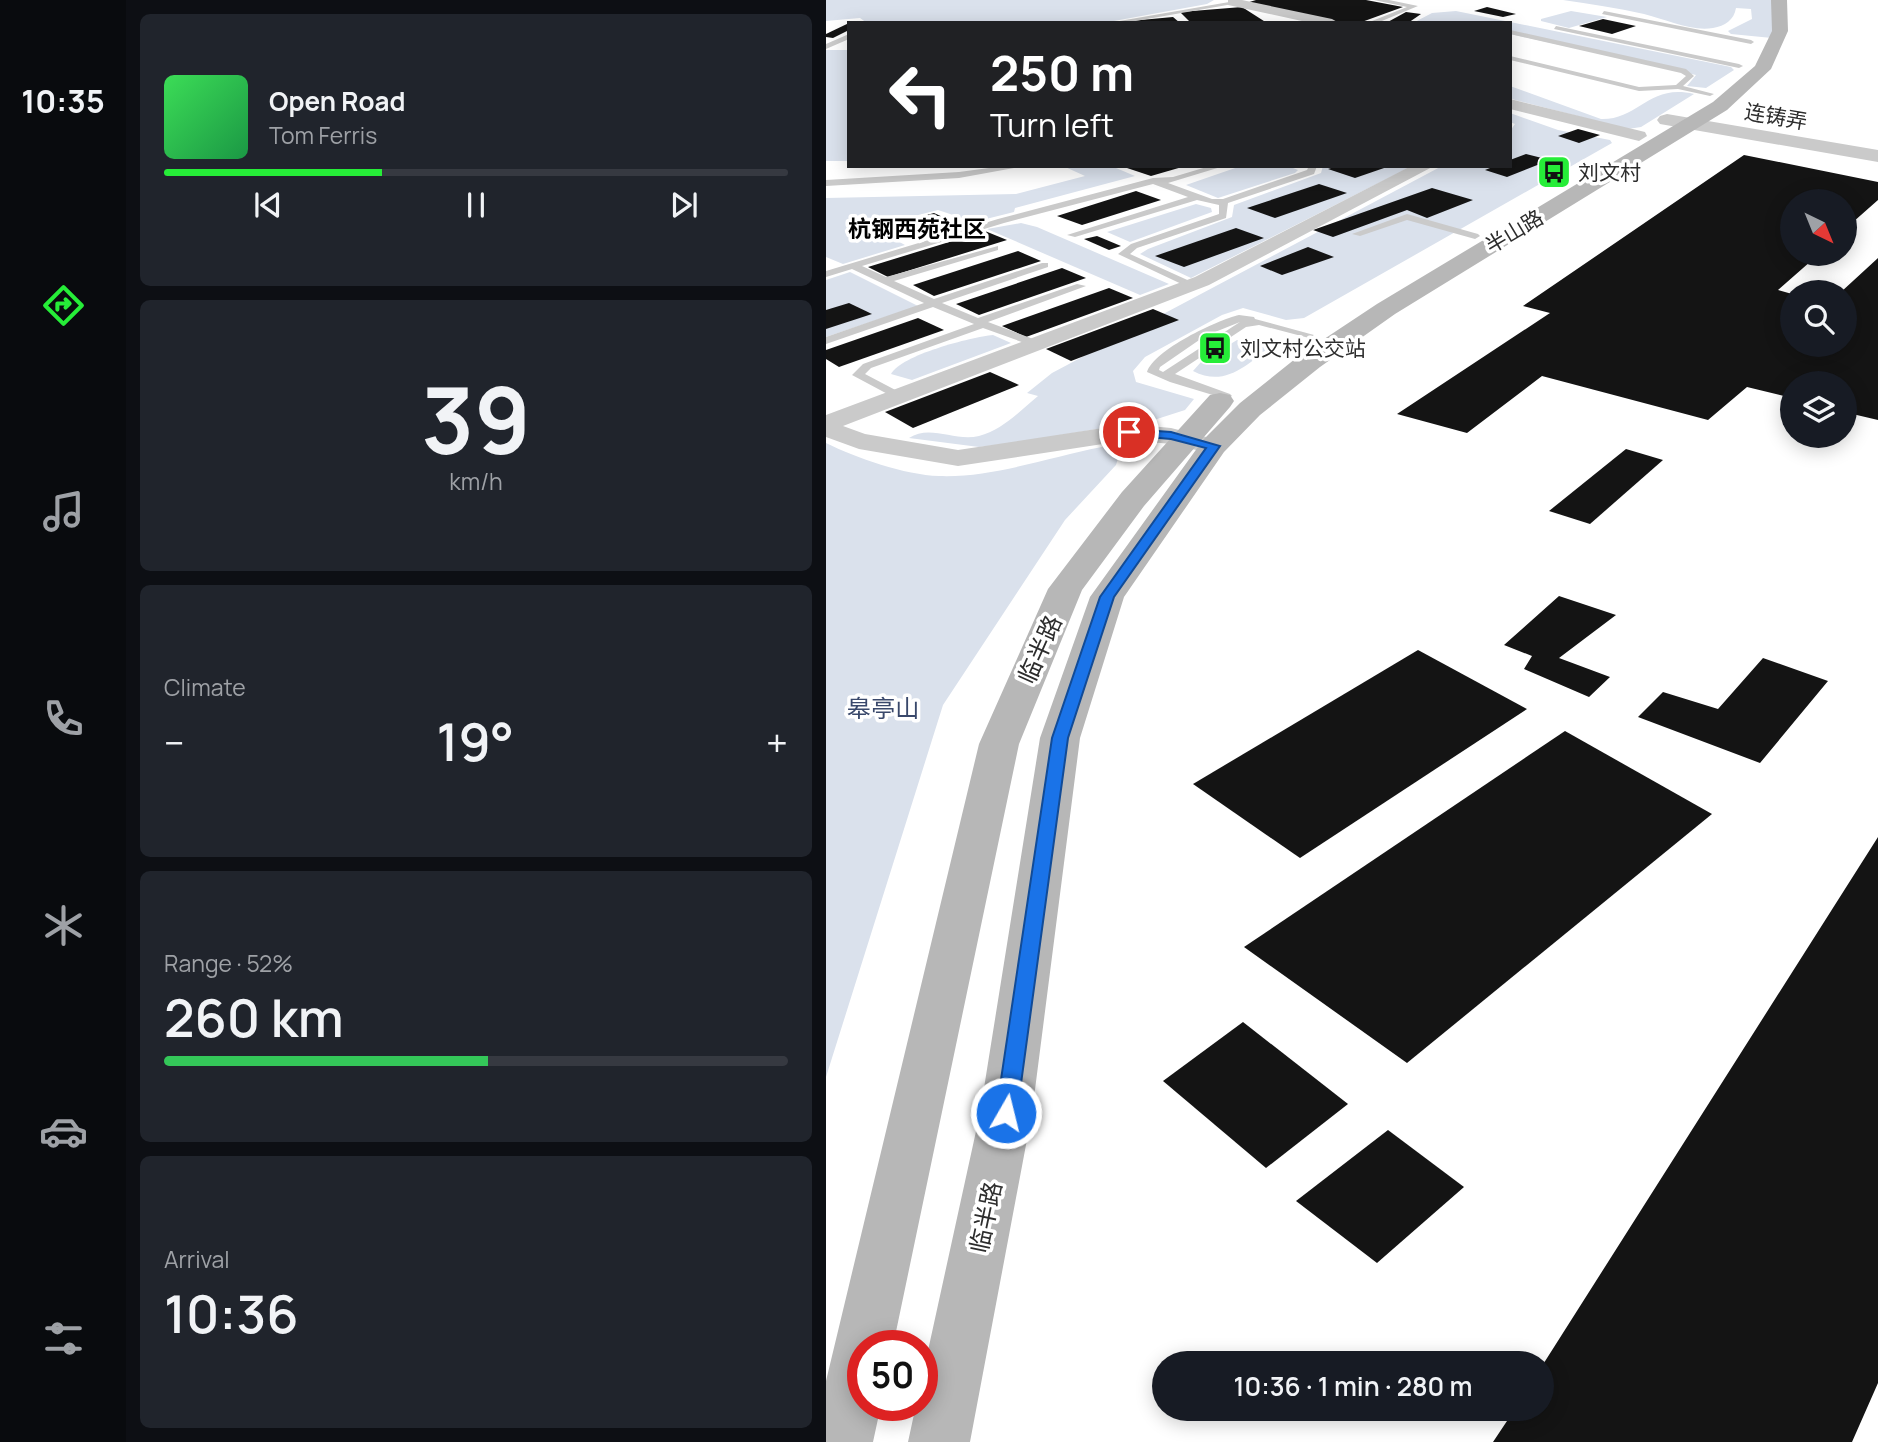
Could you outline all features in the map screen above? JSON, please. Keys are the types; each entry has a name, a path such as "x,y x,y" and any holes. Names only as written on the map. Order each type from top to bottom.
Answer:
{"main road":[{"name":"半山路","path":"1199,442 1250,409 1310,361 1386,309 1720,106 1762,69 1780,31 1782,9 1779,0"},
{"name":"半山路","path":"1199,442 1242,382 1309,335 1710,94 1739,66 1753,34"},
{"name":"临半路","path":"867,1330 999,744 1065,589 1133,499 1199,442"},
{"name":"临半路","path":"939,1442 1006,1113 1060,738 1107,597 1199,442"},
{"name":"临半路","path":"842,1442 847,1420"}],"street":[{"path":"1242,2 1323,21"},
{"path":"1512,105 1639,136"},
{"name":"连铸弄","path":"1667,120 1878,156"},
{"path":"826,426 1190,285 1421,168"},
{"path":"826,426 871,443 958,458 1129,432 1199,442"}],"lane":[{"path":"1375,21 1415,6 1377,0"},
{"path":"1122,21 1242,2"},
{"path":"1172,12 1182,21"},
{"path":"1604,13 1656,23 1753,34"},
{"path":"1632,30 1656,23"},
{"path":"1556,28 1739,66"},
{"path":"1512,32 1683,71 1690,76 1678,87"},
{"path":"1608,38 1620,34"},
{"path":"826,48 847,37"},
{"path":"826,48 847,47"},
{"path":"1512,58 1639,89 1678,87 1710,94"},
{"path":"826,183 959,175 1010,168"},
{"path":"826,274 1001,221 1213,168"},
{"path":"1153,181 1211,202 1224,202 1311,172 1312,168"},
{"path":"1072,235 1196,197"},
{"path":"1190,285 1123,254 1134,246 1223,216 1224,202"},
{"path":"1357,234 1407,217 1475,236"},
{"path":"884,281 995,247"},
{"path":"826,341 1045,265"},
{"path":"853,266 933,303 1037,344"},
{"path":"899,396 858,375 867,366 1081,286"},
{"path":"1242,382 1178,381 1153,373 1155,365 1227,320 1242,317 1309,335"}],"green space":[{"path":"826,0 1214,0 1207,4 1114,21 864,21 860,18 826,21"},
{"path":"1563,0 1775,0 1772,38 1731,34 1728,31 1752,19 1751,9 1736,8 1731,19 1725,24 1705,29 1687,27 1634,12"},
{"path":"1456,11 1505,21 1417,21 1432,13"},
{"path":"1571,11 1607,17 1569,28 1541,21"},
{"path":"1512,22 1731,67 1734,70 1706,88 1687,86 1696,75 1512,34"},
{"path":"826,50 847,50 847,161 826,161"},
{"path":"1512,87 1601,119 1625,114 1666,93 1694,94 1641,127 1628,129 1512,99"},
{"path":"1512,114 1558,130 1610,140 1612,143 1304,318 1286,320 1243,308 1222,315 1145,357 1133,371 1136,382 1194,399 1185,410 1157,419 979,447 909,438 925,433 970,437 995,429 1038,396 1027,393 1052,373 1438,168 1512,168 1512,128 1515,124 1512,123"},
{"path":"1067,168 1116,168 1135,176 1015,208 1014,212 974,222 938,210 871,227 905,245 843,264 826,257 826,198 1016,194 1085,176"},
{"path":"1235,168 1298,170 1218,198 1186,185"},
{"path":"1322,168 1408,168 1191,278 1140,254 1232,217 1234,205 1321,173"},
{"path":"1196,204 1211,208 1212,212 1130,242 1107,232"},
{"path":"1021,223 1037,227 1169,284 1140,295 987,229"},
{"path":"850,272 918,306 826,337 826,280"},
{"path":"993,335 1011,343 912,380 891,374 897,367 922,354 954,343"},
{"path":"1237,340 1273,346 1245,366 1226,375 1205,376 1193,371 1201,362"},
{"name":"皋亭山","path":"826,443 881,465 911,473 939,476 980,474 1102,447 1120,452 1116,465 1065,520 943,705 826,1077"}],"building":[{"path":"1256,0 1366,0 1403,7 1364,21 1333,21 1246,3"},
{"path":"1242,7 1264,21 1189,21 1180,12"},
{"path":"1487,7 1516,14 1503,17 1474,11"},
{"path":"1406,12 1421,14 1411,21 1390,21"},
{"path":"1173,17 1178,21 1130,21"},
{"path":"1603,19 1636,26 1612,34 1579,26"},
{"path":"847,24 847,31 833,38 826,37 826,34"},
{"path":"1578,129 1600,135 1579,143 1558,136"},
{"path":"1526,154 1550,160 1507,177 1485,170 1512,168 1512,159"},
{"path":"1744,155 1878,182 1878,200 1857,219 1857,189 1780,189 1780,266 1805,266 1789,280 1780,280 1778,290 1780,357 1857,357 1857,280 1854,280 1878,258 1878,420 1857,415 1857,371 1780,371 1780,395 1747,387 1708,420 1542,376 1467,433 1397,414 1550,313 1523,306"},
{"path":"1127,168 1179,168 1151,176"},
{"path":"1331,168 1384,168 1355,178 1328,169"},
{"path":"1319,184 1347,193 1275,218 1247,208"},
{"path":"1432,188 1473,200 1427,218 1407,210 1333,237 1313,230"},
{"path":"1136,191 1161,200 1082,225 1057,216"},
{"path":"934,213 958,224 898,240 877,229"},
{"path":"1236,228 1264,238 1184,267 1155,256"},
{"path":"985,231 1007,240 888,277 868,267"},
{"path":"1097,236 1121,246 1109,250 1084,239"},
{"path":"1308,247 1334,257 1282,275 1260,266"},
{"path":"1018,251 1041,261 934,296 913,285"},
{"path":"1062,268 1086,278 979,315 956,304"},
{"path":"1109,288 1133,298 1026,337 1002,326"},
{"path":"849,303 872,314 826,329 826,310"},
{"path":"1153,309 1179,320 1071,361 1046,349"},
{"path":"918,318 944,330 839,367 826,359 826,350"},
{"path":"990,372 1019,385 913,428 885,412"},
{"path":"1626,449 1663,460 1590,524 1549,511"},
{"path":"1559,596 1616,615 1559,658 1610,677 1589,697 1524,669 1532,656 1504,645"},
{"path":"1418,650 1527,709 1300,858 1193,784"},
{"path":"1763,658 1828,681 1760,763 1638,717 1663,692 1718,709"},
{"path":"1565,731 1712,814 1407,1063 1244,947"},
{"path":"1878,837 1878,1383 1852,1442 1493,1442 1507,1421 1554,1421 1554,1351 1552,1351"},
{"path":"1243,1022 1348,1104 1266,1168 1163,1081"},
{"path":"1388,1130 1464,1187 1377,1263 1296,1201"}],"place":[{"name":"刘文村","path":"1554,172"},
{"name":"刘文村公交站","path":"1215,348"}],"district":[{"name":"杭钢西苑社区","path":"917,228"}],"route":[{"path":"1006,1113 1060,738 1107,597 1213,446 1171,436 1129,432"}]}
